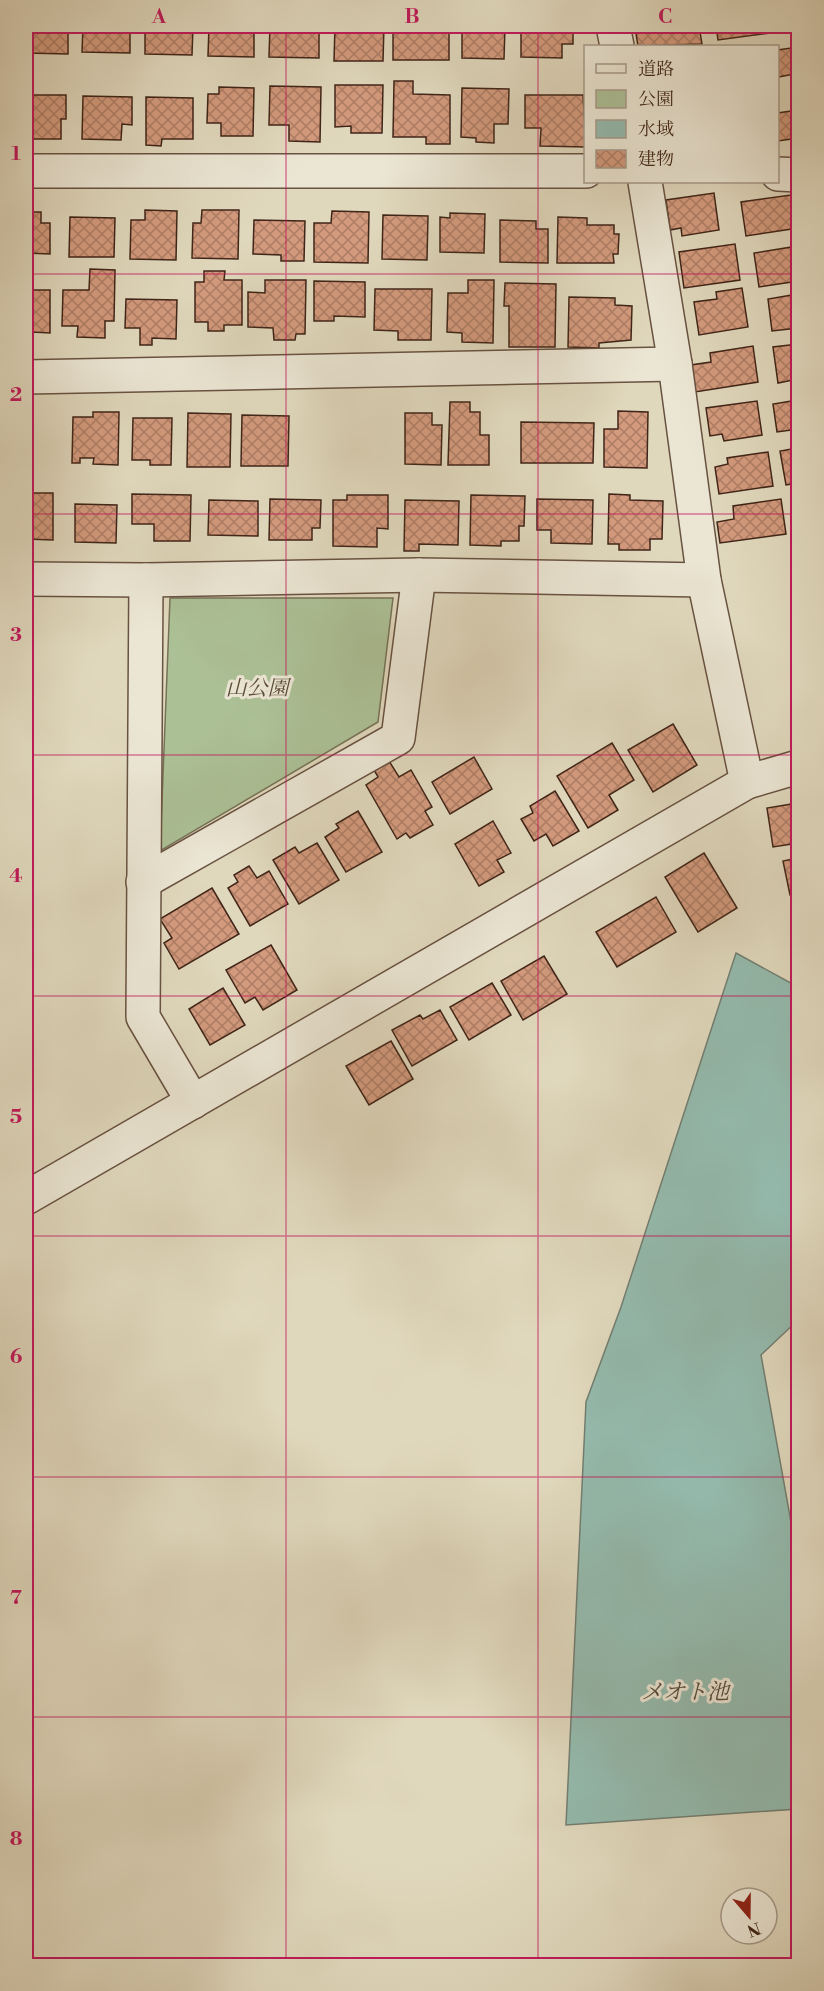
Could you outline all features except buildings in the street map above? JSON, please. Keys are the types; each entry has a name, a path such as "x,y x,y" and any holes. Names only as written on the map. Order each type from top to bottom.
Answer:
{"street":[{"path":"613,26 618,45"},
{"path":"26,171 584,171"},
{"path":"779,174 798,175"},
{"path":"645,183 675,364 704,580 747,782"},
{"path":"26,377 675,364"},
{"path":"26,579 147,580 419,575 704,580"},
{"path":"143,882 398,738 419,575"},
{"path":"147,580 143,1017 193,1102"},
{"path":"26,1198 747,782 798,767"}],"green space":[{"name":"山公園","path":"170,598 393,598 378,722 160,851"}],"water":[{"name":"メオト池","path":"736,953 798,987 798,1320 761,1355 798,1561 798,1809 566,1825 586,1402 621,1307"}]}
